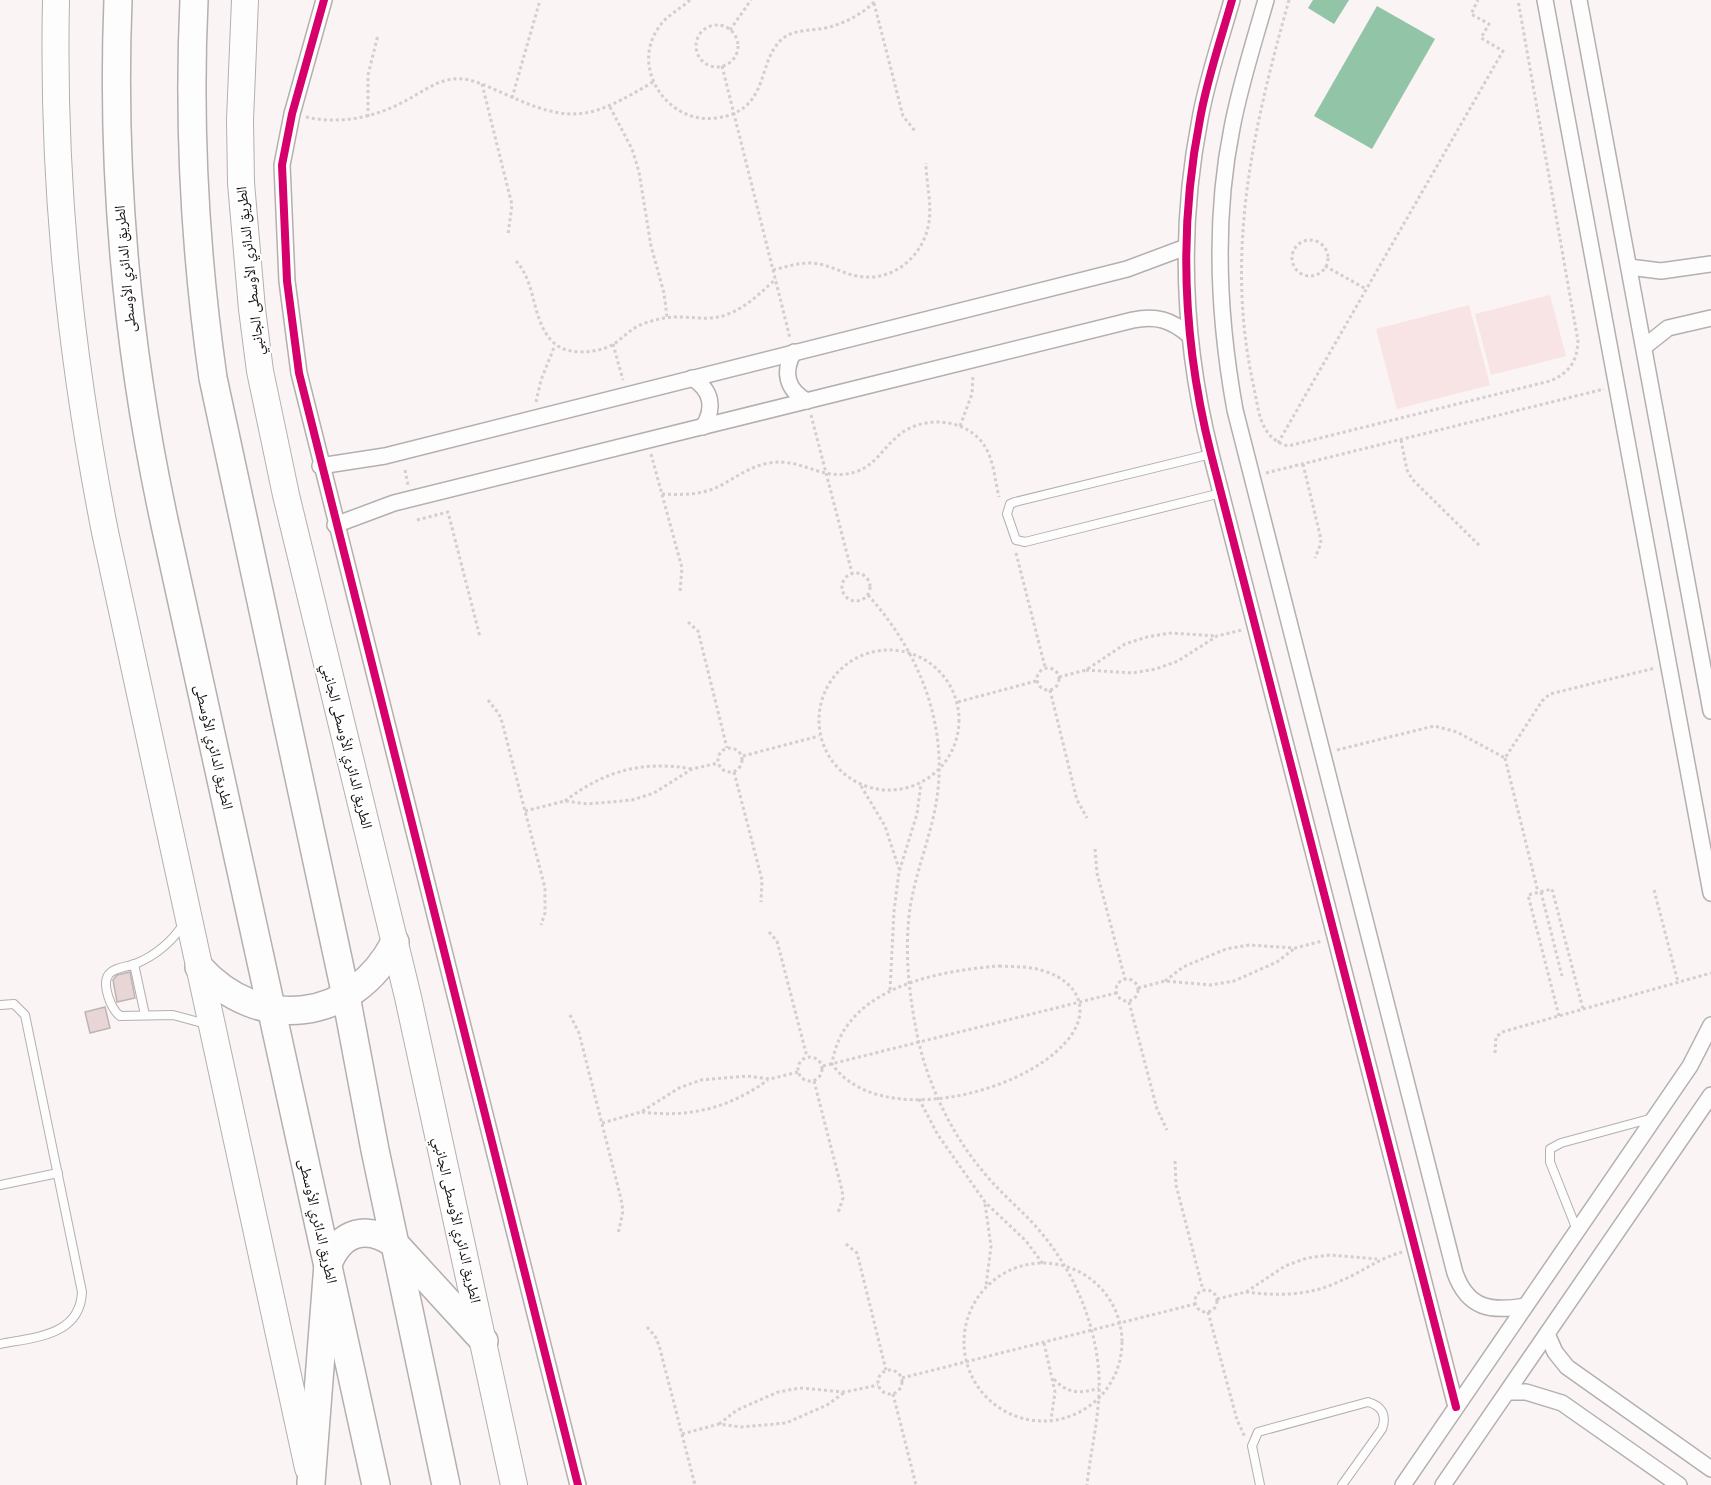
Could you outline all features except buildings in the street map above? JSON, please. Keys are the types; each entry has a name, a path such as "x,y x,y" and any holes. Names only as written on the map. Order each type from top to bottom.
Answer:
{"highway":[{"path":"56,0 58,191 67,294 80,396 105,532 311,1484"},
{"name":"الطريق الدائري الأوسطى","path":"118,0 115,88 117,189 122,255 138,388 161,509 376,1485"},
{"path":"194,0 191,110 193,185 202,292 213,378 346,996 446,1485"},
{"name":"الطريق الدائري الأوسطى الجانبي","path":"245,0 240,120 242,183 252,309 260,371 286,495 395,942 514,1485"},
{"path":"199,967 232,995 273,1010 318,1007 346,996 375,973 395,942"},
{"path":"311,1484 328,1264 334,1248 348,1237 365,1232 382,1235 396,1245 484,1341"}],"street":[{"path":"324,0 292,114 282,165 281,190 287,281 299,373 320,466 578,1485"},
{"path":"1232,0 1200,120 1190,185 1186,247 1189,335 1196,386 1211,454 1456,1407"},
{"path":"1266,0 1231,129 1219,246 1219,289 1228,371 1251,476 1461,1288 1470,1300 1487,1307 1506,1309 1525,1306"},
{"path":"1545,0 1711,892"},
{"path":"1579,0 1711,711"},
{"path":"320,466 385,456 1127,269 1186,247"},
{"path":"1629,267 1660,271 1711,264"},
{"path":"335,525 394,503 1148,317 1163,319 1177,325 1189,335"},
{"path":"1644,347 1668,328 1711,318"},
{"path":"794,352 788,362 786,374 790,386 797,395 807,401"},
{"path":"692,378 702,384 709,394 711,406 709,417 703,427"},
{"path":"1403,1485 1690,1066 1711,1024"},
{"path":"1443,1485 1711,1095"},
{"path":"1547,1334 1555,1352 1567,1367 1711,1469"},
{"path":"1508,1392 1526,1392 1562,1403 1679,1485"}],"lane":[{"path":"1211,454 1015,502 1007,508 1016,540 1025,542 1221,493"},
{"path":"188,916 165,945 134,964 113,971 108,976 106,984 117,1014 128,1018 144,1015 179,1016 212,1027"},
{"path":"134,964 144,1015"},
{"path":"0,1005 14,1004 25,1015 82,1292 78,1312 64,1328 0,1344"},
{"path":"1577,1230 1550,1162 1551,1149 1562,1143 1655,1118"},
{"path":"0,1185 58,1173"},
{"path":"1260,1485 1252,1446 1253,1439 1266,1428 1368,1402 1377,1404 1383,1411 1385,1420 1382,1428 1342,1485"}],"path":[{"path":"512,98 540,0"},
{"path":"690,0 667,16 656,31 649,49 649,67 653,82 664,99 680,112 697,118 716,118 734,113 751,100 762,83 773,50 783,39 795,32 843,22 875,1 903,116 915,131"},
{"path":"730,30 751,0"},
{"path":"1289,0 1256,124 1242,225 1244,316 1251,377 1264,429 1278,443 1298,446 1550,381 1562,375 1572,366 1577,354 1578,341 1518,0"},
{"path":"1278,443 1503,51 1481,38 1489,24 1471,14 1478,0"},
{"path":"723,26 735,36 738,51 729,63 722,66 715,67 701,60 697,54 697,39 708,28 723,26"},
{"path":"368,117 368,75 378,35"},
{"path":"722,66 794,352"},
{"path":"292,114 317,120 343,121 368,117 388,110 438,83 465,79 550,112 591,112 610,107 653,82"},
{"path":"482,84 512,205 508,234"},
{"path":"610,107 627,139 639,172 667,317"},
{"path":"773,270 808,263 825,265 858,277 876,277 892,272 907,263 922,244 930,219 926,163"},
{"path":"1302,242 1316,242 1326,252 1325,266 1314,275 1306,276 1294,267 1292,253 1302,242"},
{"path":"516,261 525,272 543,326 555,345 584,352 613,344 638,326 667,317 710,319 725,316 739,310 776,279"},
{"path":"1325,266 1366,289"},
{"path":"613,344 623,377 624,395"},
{"path":"535,418 541,380 555,345"},
{"path":"960,426 972,394 973,360"},
{"path":"1251,476 1617,386"},
{"path":"807,401 852,573"},
{"path":"662,494 699,493 717,487 751,468 770,463 790,462 809,466 827,476 843,476 860,471 874,462 900,434 918,424 939,422 960,426 974,434 985,446 1000,499 1007,508"},
{"path":"1401,440 1407,470 1412,479 1481,547"},
{"path":"648,441 682,568 680,591"},
{"path":"1303,464 1320,535 1321,543 1315,558"},
{"path":"405,470 409,486"},
{"path":"417,520 448,512 480,637"},
{"path":"1016,540 1018,563 1045,667"},
{"path":"852,573 865,576 870,589 868,595 854,602 846,598 842,592 845,577 852,573"},
{"path":"868,595 884,613 911,653 933,710 940,770 934,815 916,874 910,910 909,983 919,1042 939,1098 957,1134 979,1167 1005,1197 1028,1218 1066,1267 1092,1330 1100,1388 1087,1485"},
{"path":"688,622 698,631 727,747"},
{"path":"1059,677 1086,670 1125,644 1147,637 1171,633 1217,636 1255,626"},
{"path":"1086,670 1109,673 1156,669 1188,656 1217,636"},
{"path":"890,650 911,653 927,661 941,672 958,702 960,721 957,739 951,755 940,770 921,783 890,791 860,785 841,773 828,756 820,736 818,715 823,694 834,676 850,662 869,652 890,650"},
{"path":"1562,976 1505,758 1542,701 1551,694 1669,664"},
{"path":"1045,667 1054,669 1059,677 1057,685 1050,690 1041,688 1036,681 1040,670 1045,667"},
{"path":"958,702 1036,681"},
{"path":"1050,690 1077,800 1087,818"},
{"path":"488,700 502,722 545,888 545,913 541,925"},
{"path":"1322,753 1434,726 1457,732 1505,758"},
{"path":"743,756 820,736"},
{"path":"718,763 727,772 734,772 743,763 743,756 739,751 727,747"},
{"path":"718,763 720,753 727,747"},
{"path":"525,811 565,801 602,777 624,769 669,765 692,769 718,763"},
{"path":"565,801 588,804 632,800 674,783 692,769"},
{"path":"734,772 762,880 761,902"},
{"path":"890,990 893,920 900,872 916,814 921,783"},
{"path":"860,785 885,826 900,872"},
{"path":"1095,849 1098,873 1125,979"},
{"path":"1559,1016 1528,895 1552,889 1583,1009"},
{"path":"1654,890 1678,982"},
{"path":"770,932 777,941 807,1057"},
{"path":"1165,981 1183,967 1226,949 1249,945 1295,948 1335,938"},
{"path":"1138,988 1165,981 1211,984 1234,981 1277,962 1295,948"},
{"path":"1029,967 1060,978 1073,988 1081,1002 1080,1018 1074,1032 1051,1055 998,1084 939,1098 919,1099 880,1095 861,1089 844,1079 832,1064 836,1046 844,1030 864,1008 890,990 968,968 1029,967"},
{"path":"1495,1053 1496,1037 1502,1032 1711,973"},
{"path":"1125,979 1133,981 1138,988 1137,997 1129,1002 1121,1000 1116,993 1119,982 1125,979"},
{"path":"823,1066 1116,993"},
{"path":"1129,1002 1157,1109 1167,1130"},
{"path":"570,1015 579,1033 621,1199 623,1211 618,1234"},
{"path":"798,1072 807,1082 813,1082 823,1072 823,1066 819,1060 807,1057"},
{"path":"798,1072 800,1063 807,1057"},
{"path":"602,1123 641,1112 686,1114 709,1110 741,1098 770,1079 798,1072"},
{"path":"641,1112 669,1093 701,1080 747,1076 770,1079"},
{"path":"813,1082 842,1190 843,1198 838,1213"},
{"path":"919,1099 938,1135 985,1202 1026,1241 1043,1263"},
{"path":"1175,1161 1176,1185 1203,1290"},
{"path":"985,1202 991,1246 986,1288"},
{"path":"846,1244 853,1248 859,1259 886,1370"},
{"path":"1217,1299 1246,1292 1292,1294 1315,1290 1348,1278 1377,1259 1415,1248"},
{"path":"1246,1292 1285,1266 1307,1258 1354,1255 1377,1259"},
{"path":"1043,1263 1066,1267 1085,1275 1101,1288 1113,1304 1120,1323 1122,1350 1120,1363 1109,1387 1086,1409 1069,1417 1051,1421 1014,1416 998,1407 984,1395 973,1379 967,1362 964,1342 967,1323 974,1304 986,1288 1003,1275 1022,1267 1043,1263"},
{"path":"1203,1290 1212,1292 1217,1299 1215,1308 1208,1312 1200,1311 1195,1304 1198,1292 1203,1290"},
{"path":"902,1378 1195,1304"},
{"path":"1208,1312 1237,1420 1252,1446"},
{"path":"647,1327 656,1335 695,1485"},
{"path":"1044,1342 1052,1378 1055,1407 1051,1421"},
{"path":"886,1370 898,1373 902,1378 902,1385 893,1394 886,1394 878,1385 879,1376 886,1370"},
{"path":"1052,1378 1061,1387 1073,1392 1087,1392 1100,1388"},
{"path":"719,1424 736,1410 778,1392 800,1388 845,1392 878,1385"},
{"path":"682,1434 719,1424 741,1427 786,1423 807,1416 845,1392"},
{"path":"893,1394 916,1485"}],"shaded area":[{"path":"1313,0 1349,0 1334,24 1308,8"},
{"path":"1377,6 1435,39 1372,149 1314,116"},
{"path":"1550,295 1566,356 1491,375 1475,314"},
{"path":"1469,305 1490,385 1397,409 1376,329"}],"cycle path":[{"path":"324,0 292,114 282,165 287,281 299,373 578,1485"},
{"path":"1232,0 1203,104 1188,203 1187,287 1194,371 1211,454 1456,1407"}]}
